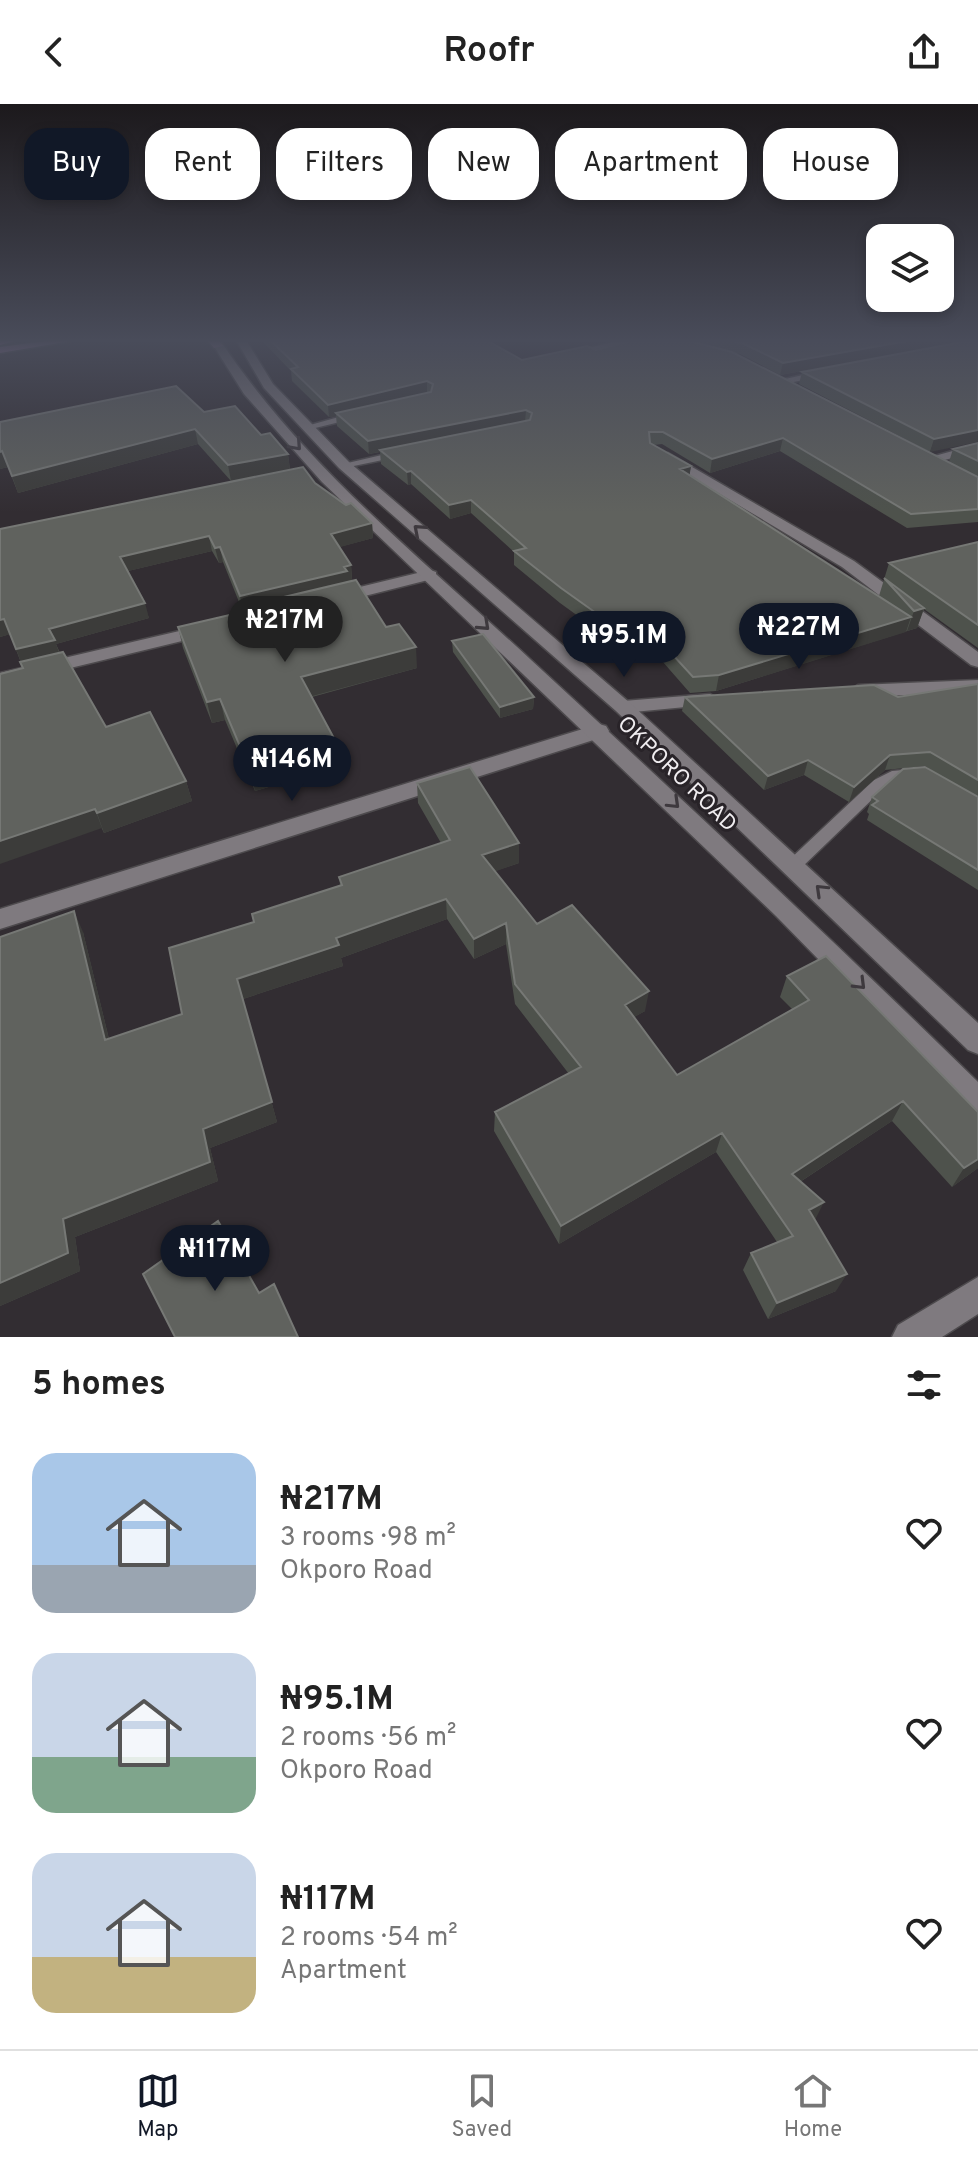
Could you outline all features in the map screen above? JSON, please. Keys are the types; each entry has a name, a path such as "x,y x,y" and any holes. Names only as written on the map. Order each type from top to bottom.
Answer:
{"main road":[{"name":"OKPORO ROAD","path":"253,398 312,473 430,575 599,731 785,909 978,1102"},
{"name":"OKPORO ROAD","path":"279,398 344,465 623,707 978,1041"},
{"path":"927,460 978,448"},
{"path":"655,450 848,564 978,661"},
{"path":"914,453 953,473"},
{"path":"323,601 430,575"},
{"path":"0,679 231,624"},
{"path":"842,691 978,686"},
{"path":"623,707 728,699"},
{"path":"0,919 599,731"},
{"path":"910,1337 978,1294"}],"lane":[{"path":"307,427 371,412"},
{"path":"344,465 405,453"},
{"path":"794,865 892,776 923,774 934,781"}],"building":[{"path":"120,398 188,398 204,412 235,406 261,435 270,433 288,454 228,465 195,429 12,476 0,452 0,422"},
{"path":"320,398 359,398 328,405"},
{"path":"406,398 822,398 978,477 978,509 911,514 783,438 712,459 663,432 649,432 650,443 691,466 680,469 911,617 719,675 693,677 651,631 631,638 514,551 526,548 471,500 449,505 411,471 407,472 380,450 530,420 532,413 526,410 368,441 336,413"},
{"path":"852,398 978,398 978,430 934,439"},
{"path":"978,443 978,461 953,449"},
{"path":"303,467 315,483 346,505 351,503 372,523 331,534 351,565 344,567 347,571 240,596 220,547 215,548 209,536 120,557 145,603 49,629 55,640 16,649 4,619 0,620 0,529"},
{"path":"978,542 978,625 889,563"},
{"path":"884,578 924,608 914,611"},
{"path":"356,580 386,627 399,624 416,647 301,677 337,744 250,770 220,699 207,702 178,627 247,611 246,606"},
{"path":"483,634 534,697 500,707 452,641"},
{"path":"63,652 106,727 150,712 186,781 97,813 95,809 0,841 0,674 23,668 20,662"},
{"path":"978,684 978,780 930,752 890,755 854,787 808,760 768,776 685,697 874,685 898,697"},
{"path":"470,767 519,843 482,855 537,924 572,905 649,991 625,1005 677,1075 809,1000 787,976 826,956 978,1112 978,1159 964,1168 903,1101 792,1174 824,1202 809,1210 847,1274 777,1303 751,1253 793,1236 722,1133 561,1226 495,1112 581,1067 515,984 506,923 474,939 446,899 336,938 339,945 237,979 272,1102 203,1129 210,1162 63,1219 68,1253 0,1283 0,937 74,911 105,1040 182,1014 169,948 254,922 252,914 342,885 339,877 450,840 417,783"},
{"path":"925,767 978,797 978,870 872,805 878,801 872,797 903,769"},
{"path":"218,1221 259,1293 274,1284 298,1337 175,1337 143,1274"}]}
